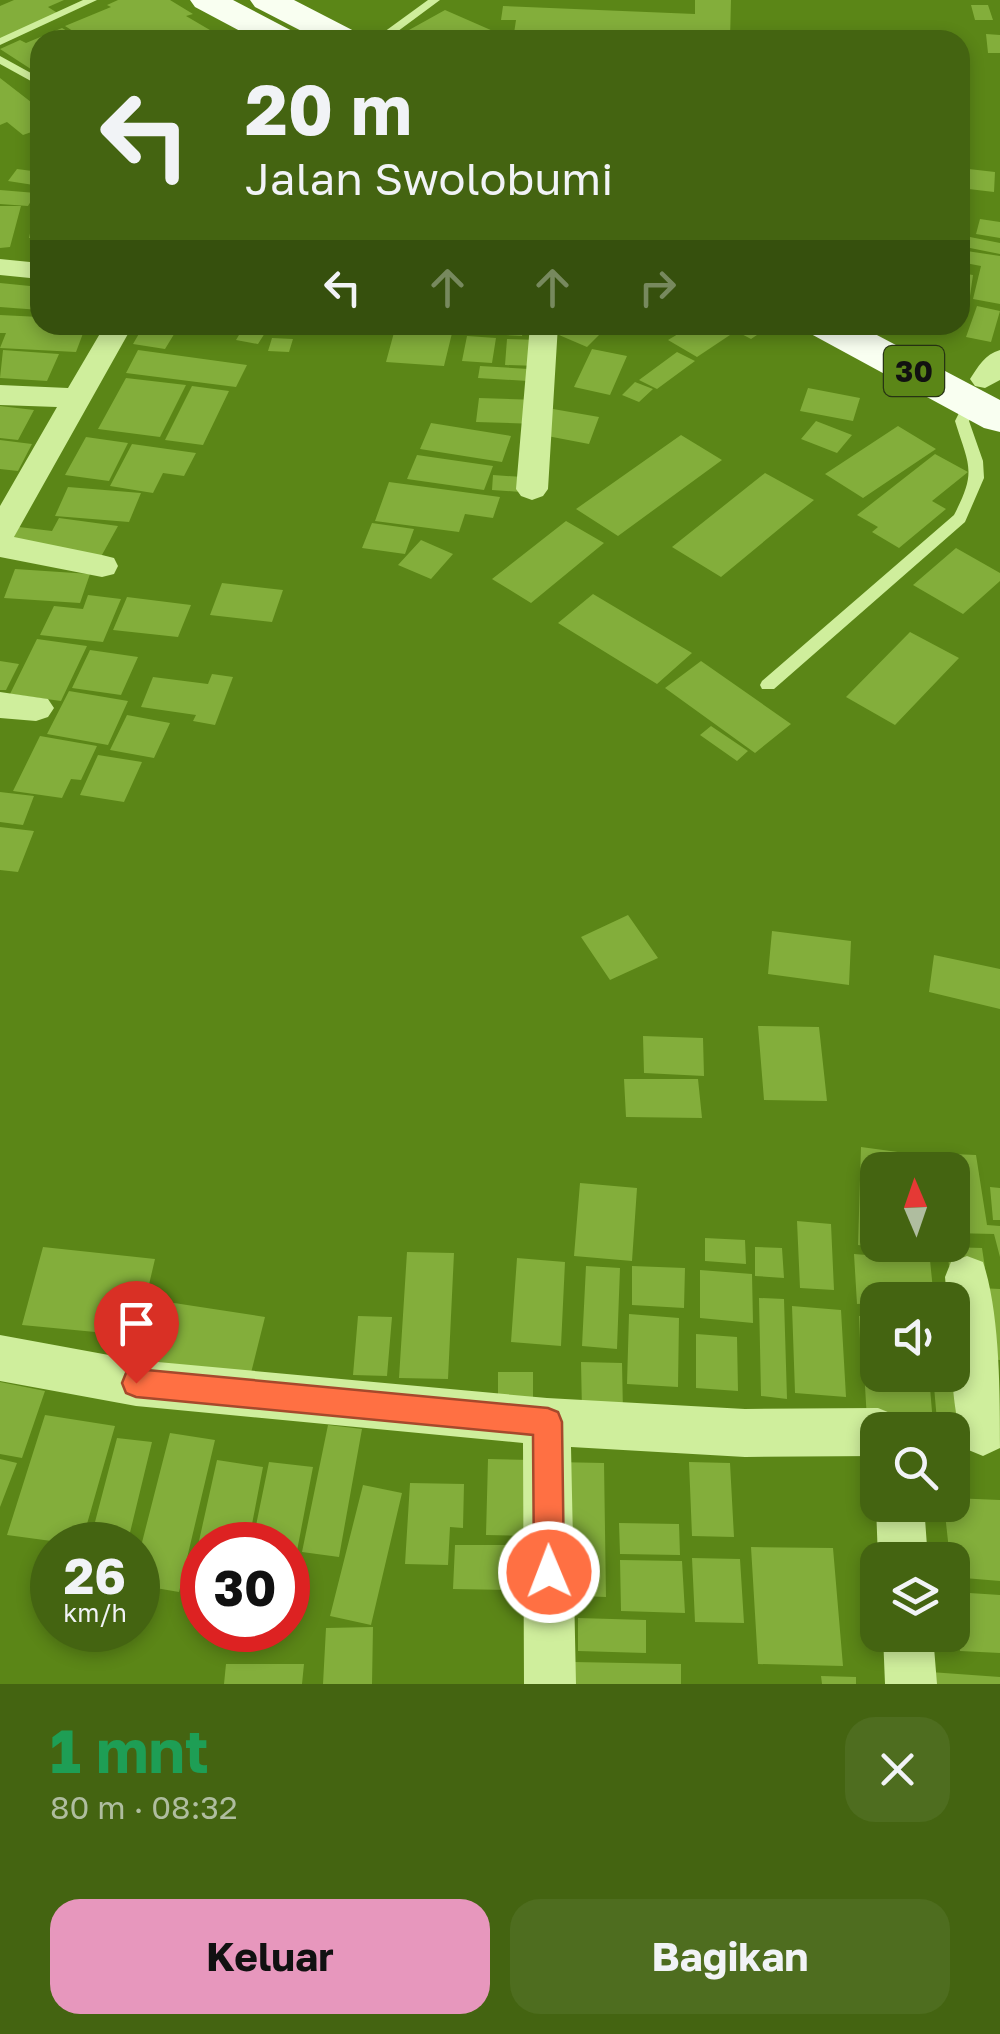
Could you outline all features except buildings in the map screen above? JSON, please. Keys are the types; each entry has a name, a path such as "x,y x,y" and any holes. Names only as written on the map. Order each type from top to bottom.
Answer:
{"highway":[{"path":"208,0 264,30"},
{"path":"268,0 326,30"},
{"name":"30","path":"852,335 991,389"},
{"name":"30","path":"896,335 991,389"}],"street":[{"path":"0,267 30,269"},
{"path":"0,534 14,478 77,398 113,335"},
{"path":"532,489 543,335"},
{"path":"0,395 77,398"},
{"path":"0,546 102,566"},
{"path":"0,705 36,708"},
{"path":"967,1276 978,1433"},
{"path":"0,1358 136,1383 548,1422 745,1434 860,1432"},
{"path":"548,1422 550,1684"},
{"path":"909,1652 911,1684"}],"lane":[{"path":"0,42 92,0"},
{"path":"393,30 435,0"},
{"path":"0,59 30,76"},
{"path":"768,685 960,518 980,481 978,461 962,421 991,389"}],"route":[{"path":"136,1383 548,1422 549,1572"}]}
